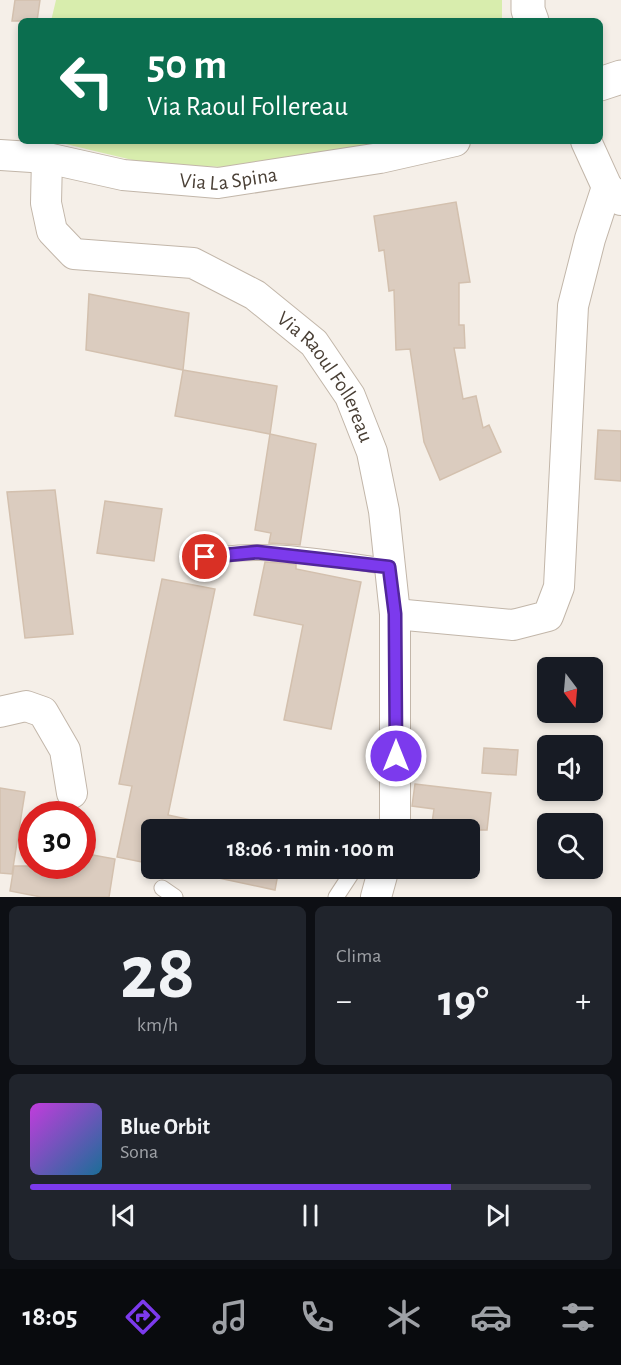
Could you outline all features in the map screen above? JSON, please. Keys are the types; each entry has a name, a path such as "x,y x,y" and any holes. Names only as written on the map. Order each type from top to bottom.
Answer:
{"street":[{"path":"528,0 531,18"},
{"path":"603,83 621,77"},
{"name":"Via La Spina","path":"0,155 47,158 123,175 218,183 380,158 442,144"},
{"path":"395,614 513,625 548,616 559,587 573,306 590,239 614,194 588,144"},
{"name":"Via Raoul Follereau","path":"47,158 46,203 52,231 74,254 193,263 255,295 314,343 350,396 372,452 384,511 395,614 395,819"},
{"path":"1,702 26,706 43,712 65,750 72,793"},
{"path":"376,897 381,879"}],"lane":[{"path":"191,560 219,553 257,552 389,567"},
{"path":"336,897 348,879"}],"green space":[{"path":"56,0 502,0 502,18 52,18"},
{"path":"66,144 380,144 278,169 149,164"}],"building":[{"path":"15,0 40,0 37,18 18,18 18,21 12,21"},
{"path":"456,202 470,282 459,283 459,325 464,325 465,348 454,348 463,399 476,396 483,428 489,425 501,452 440,480 424,442 410,349 396,350 394,290 389,291 384,250 379,251 374,216"},
{"path":"89,294 189,313 183,370 86,350"},
{"path":"183,370 277,386 270,434 175,416"},
{"path":"598,430 621,431 621,481 595,479"},
{"path":"270,434 316,444 300,545 269,543 271,533 255,530"},
{"path":"55,490 73,634 25,638 7,492"},
{"path":"105,501 162,509 154,561 97,553"},
{"path":"265,562 296,564 296,569 361,582 331,729 284,720 303,625 254,615"},
{"path":"162,579 215,589 168,815 186,819 141,819 141,862 117,857 132,786 119,784"},
{"path":"484,748 518,750 516,775 482,773"},
{"path":"415,784 491,793 487,830 480,830 480,819 433,819 434,809 412,806"},
{"path":"0,788 25,792 24,801 18,801 18,836 12,874 0,873"},
{"path":"96,856 115,859 109,897 41,897 10,891 14,866 18,866 18,879 96,879"},
{"path":"224,879 277,879 275,890"}],"route":[{"path":"205,557 219,553 257,552 335,559 389,567 395,614 396,756"}]}
